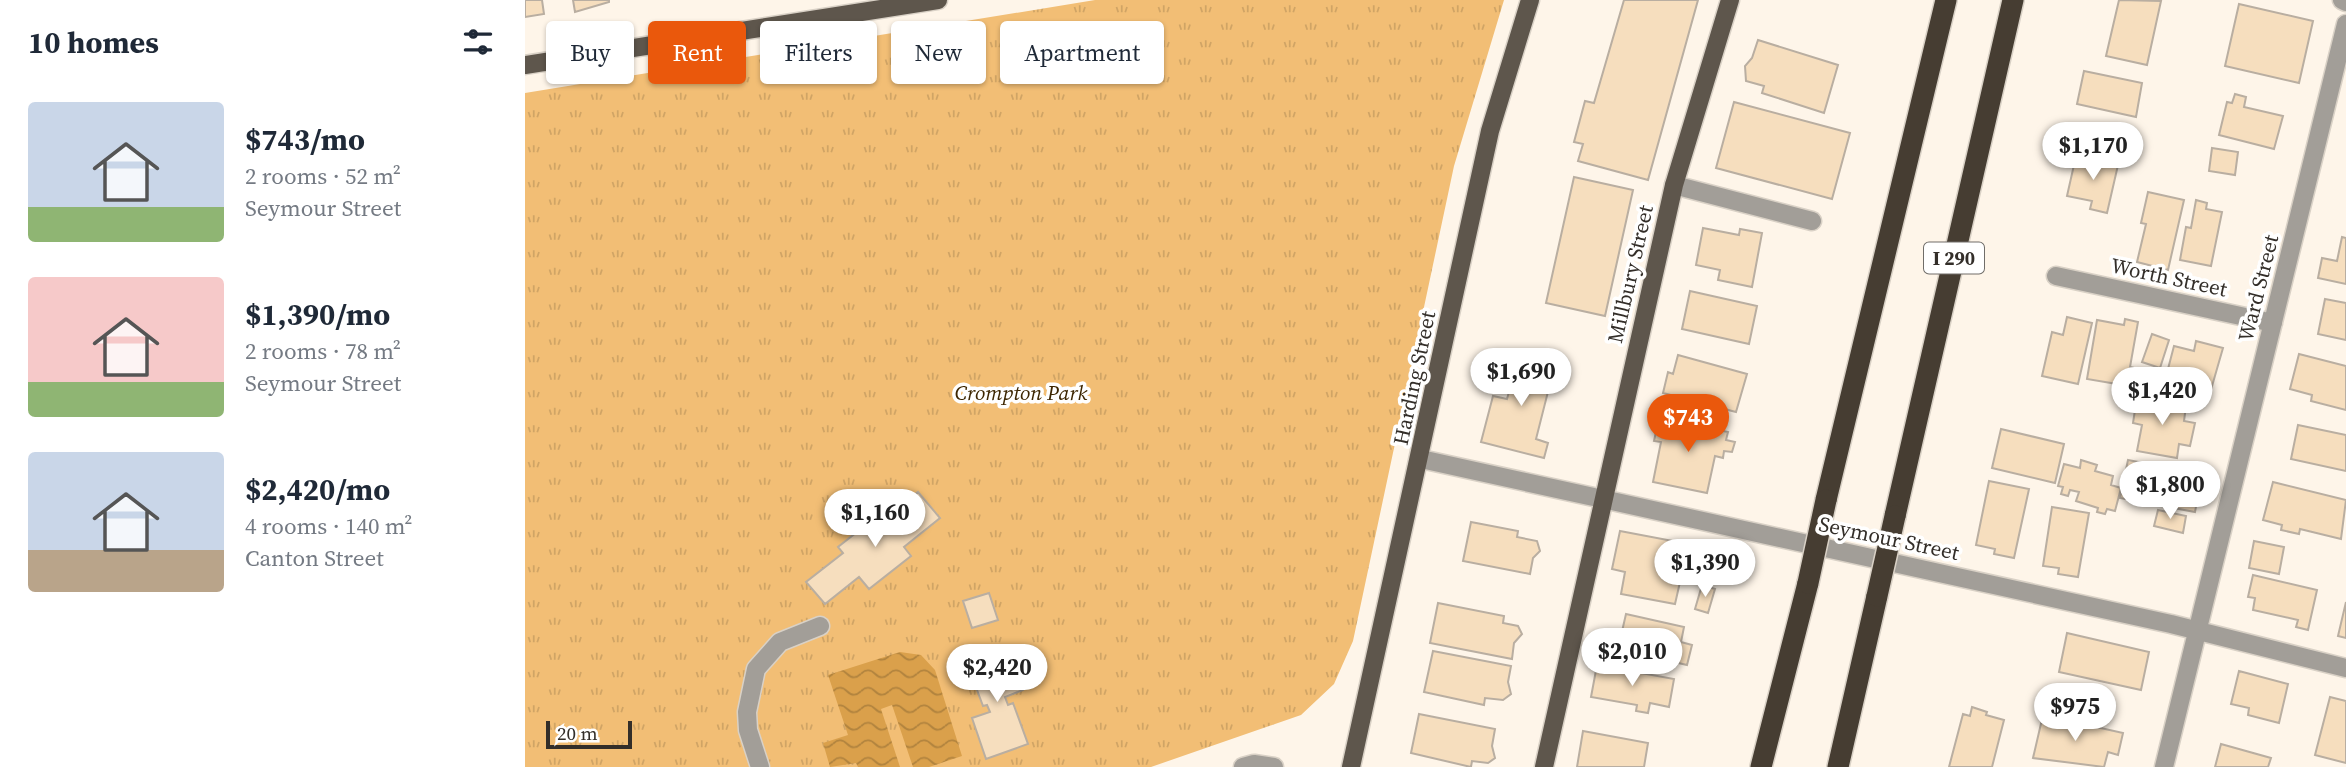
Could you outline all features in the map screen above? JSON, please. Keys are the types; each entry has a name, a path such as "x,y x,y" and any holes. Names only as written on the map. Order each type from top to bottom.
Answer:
{"highway":[{"path":"1761,767 1808,583 1946,0"},
{"name":"I 290","path":"1838,767 2013,0"}],"main road":[{"path":"525,65 887,4 938,0"},
{"name":"Harding Street","path":"1351,767 1490,131 1529,0"},
{"name":"Millbury Street","path":"1544,767 1674,185 1730,0"}],"street":[{"name":"Ward Street","path":"2164,767 2195,629 2346,24"},
{"path":"1674,185 1812,221"},
{"name":"Worth Street","path":"2056,276 2273,323"},
{"name":"Seymour Street","path":"1420,458 2195,629 2346,668"},
{"path":"760,767 747,730 747,712 757,669 780,642 820,626"},
{"path":"1243,767 1254,764 1274,767"}],"green space":[{"name":"Crompton Park","path":"1095,0 1504,0 1454,166 1353,641 1334,684 1301,715 1151,767 525,767 525,93 580,84 634,84 634,75 648,73 648,84 746,84 746,57 760,55 760,84 877,84 877,36 891,33 891,84 986,84 986,21 966,21"}],"water":[{"path":"900,652 921,655 935,670 962,756 929,767 913,767 892,705 881,709 900,767 858,767 856,763 830,767 823,743 848,735 828,675"}],"building":[{"path":"525,0 542,0 544,14 525,17"},
{"path":"573,0 609,0 609,2 575,12"},
{"path":"1624,0 1698,0 1648,180 1578,161 1583,144 1574,142 1585,101 1594,103"},
{"path":"2119,0 2161,1 2147,65 2106,56"},
{"path":"2239,4 2313,21 2299,83 2225,66"},
{"path":"1758,40 1838,65 1824,113 1762,93 1764,86 1746,81 1745,66 1752,58"},
{"path":"2084,71 2142,83 2136,117 2077,104"},
{"path":"2235,94 2246,97 2244,107 2283,116 2274,149 2219,135 2227,102 2232,103"},
{"path":"1734,102 1850,133 1832,199 1716,168"},
{"path":"2212,148 2238,152 2235,175 2209,171"},
{"path":"2076,156 2118,165 2107,213 2090,209 2092,201 2067,196"},
{"path":"1574,177 1633,190 1605,316 1546,303"},
{"path":"2148,192 2184,200 2168,270 2137,262 2146,224 2141,223"},
{"path":"2196,200 2207,203 2206,209 2222,212 2211,266 2180,260 2186,227 2191,228"},
{"path":"1703,228 1739,235 1740,229 1762,233 1752,287 1718,280 1720,270 1696,265"},
{"path":"2342,237 2346,238 2346,284 2318,278 2322,258 2337,261"},
{"path":"1690,291 1757,306 1749,344 1682,329"},
{"path":"2325,299 2346,303 2346,340 2318,334"},
{"path":"2067,317 2092,323 2078,384 2042,376 2052,332 2063,335"},
{"path":"2125,319 2138,322 2130,367 2139,369 2137,383 2130,382 2129,386 2087,379 2097,320 2124,325"},
{"path":"2152,334 2169,340 2160,368 2142,362"},
{"path":"2196,341 2223,348 2208,400 2163,388 2174,346 2194,351"},
{"path":"1520,352 1556,360 1536,439 1548,443 1544,458 1481,442 1493,396 1507,399"},
{"path":"2299,354 2346,366 2346,410 2311,401 2312,395 2290,389"},
{"path":"1678,355 1747,374 1736,412 1663,393 1668,372 1673,374"},
{"path":"2137,397 2186,406 2184,421 2195,423 2190,446 2179,444 2177,458 2137,451 2142,425 2133,423"},
{"path":"1659,418 1728,432 1726,440 1735,442 1732,452 1724,451 1723,458 1715,456 1707,493 1653,482 1661,442 1654,441"},
{"path":"2298,425 2346,435 2346,471 2291,459"},
{"path":"2001,429 2064,444 2055,483 1992,468"},
{"path":"2081,460 2097,465 2095,471 2113,476 2111,485 2121,488 2115,511 2107,509 2105,514 2097,512 2098,508 2076,501 2079,492 2070,490 2068,496 2061,494 2063,487 2058,486 2064,464 2080,468"},
{"path":"2128,460 2202,474 2195,512 2120,498"},
{"path":"1989,481 2029,489 2014,558 1994,554 1995,549 1976,545"},
{"path":"2273,482 2346,500 2341,539 2300,529 2299,534 2281,530 2282,525 2263,520"},
{"path":"918,492 940,518 904,547 911,556 869,589 859,577 825,604 806,582 843,553 838,547 880,514 884,519"},
{"path":"2052,507 2089,513 2078,577 2058,574 2059,568 2043,566"},
{"path":"2158,510 2186,516 2183,533 2154,526"},
{"path":"1471,522 1518,531 1517,537 1537,541 1540,551 1533,558 1530,574 1463,561"},
{"path":"1620,531 1694,545 1686,583 1680,582 1675,604 1621,594 1625,572 1612,569"},
{"path":"2254,541 2284,547 2279,574 2249,568"},
{"path":"2253,575 2317,590 2308,630 2296,627 2298,620 2253,610 2255,598 2248,597"},
{"path":"1702,585 1715,589 1708,613 1695,609"},
{"path":"989,593 998,620 972,628 963,601"},
{"path":"2346,602 2346,638 2338,636"},
{"path":"1438,603 1504,616 1503,623 1518,626 1522,634 1514,643 1512,659 1430,643"},
{"path":"1626,614 1684,627 1681,642 1692,645 1687,665 1618,649"},
{"path":"2067,633 2149,652 2141,690 2059,672"},
{"path":"1008,648 1023,690 1005,697 1008,705 1013,703 1028,744 986,759 972,718 990,712 987,705 983,706 967,663"},
{"path":"1433,651 1511,666 1508,682 1511,694 1503,700 1485,698 1484,705 1424,692"},
{"path":"1597,665 1674,679 1669,707 1650,703 1648,713 1636,711 1637,705 1591,697"},
{"path":"2239,671 2288,684 2279,723 2248,715 2249,708 2231,704"},
{"path":"2330,697 2346,701 2346,763 2315,755"},
{"path":"1972,707 1987,712 1986,715 2004,720 1992,767 1949,767 1963,714 1970,716"},
{"path":"1419,714 1495,729 1492,746 1495,758 1488,763 1472,761 1471,767 1411,753"},
{"path":"2043,715 2123,733 2118,755 2108,752 2104,767 2033,758"},
{"path":"1583,731 1648,743 1644,767 1577,767"},
{"path":"2221,744 2271,758 2268,767 2215,767"}]}
